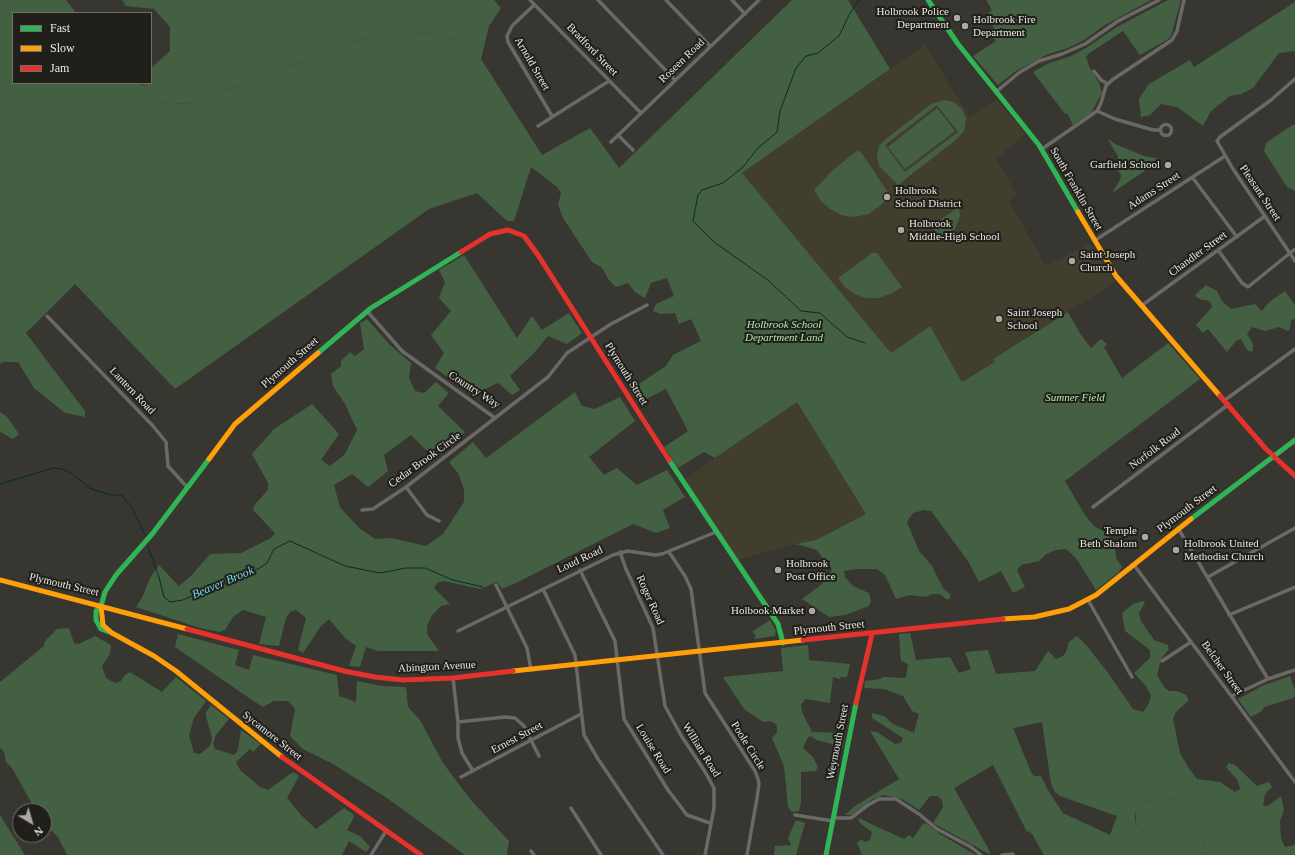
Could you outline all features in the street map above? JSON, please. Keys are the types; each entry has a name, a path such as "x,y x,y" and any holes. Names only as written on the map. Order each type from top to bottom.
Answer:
{"main road":[{"name":"South Franklin Street","path":"930,1 954,38 1042,149 1109,266 1141,306 1273,456 1295,476"},
{"name":"Plymouth Street","path":"0,580 101,606 105,592 116,575 147,540 235,424 367,311 490,234 500,231 513,231 524,236 538,254 716,532 778,624 783,643 959,623 1041,616 1069,609 1088,600 1104,589 1178,528 1295,440"},
{"name":"Sycamore Street","path":"101,606 103,625 112,634 154,656 176,671 292,765 421,855"},
{"name":"Abington Avenue","path":"101,606 360,675 402,680 453,678 783,643"},
{"name":"Weymouth Street","path":"826,855 858,692 872,634"}],"street":[{"name":"Bradford Street","path":"530,0 641,113"},
{"path":"598,0 675,80"},
{"path":"666,0 710,46"},
{"path":"732,0 745,14"},
{"name":"Roseen Road","path":"611,142 759,0"},
{"path":"997,91 1020,72 1039,61 1062,54 1085,44 1118,21 1159,0"},
{"path":"1042,149 1097,111 1108,84 1119,74 1174,38 1179,27 1184,0"},
{"name":"Arnold Street","path":"534,5 512,26 507,36 508,42 552,116"},
{"path":"1094,71 1101,80 1108,84"},
{"name":"Pleasant Street","path":"1295,79 1218,139 1218,144 1225,156 1295,261"},
{"path":"538,126 609,81"},
{"path":"1097,111 1115,119 1153,130 1160,130"},
{"path":"618,135 633,150"},
{"name":"Adams Street","path":"1094,241 1225,156"},
{"path":"1192,177 1237,237"},
{"name":"Chandler Street","path":"1141,306 1265,216"},
{"path":"1218,250 1242,283 1248,287 1295,249"},
{"name":"Country Way","path":"367,311 402,351 495,418 548,377 566,353 647,305"},
{"name":"Lantern Road","path":"48,316 153,426 166,442 168,466 187,487"},
{"name":"Norfolk Road","path":"1093,507 1295,349"},
{"name":"Cedar Brook Circle","path":"362,510 373,509 406,487 495,418"},
{"path":"406,487 427,515 438,521"},
{"path":"1178,528 1208,577 1245,643 1268,679"},
{"path":"1208,577 1295,528"},
{"name":"Loud Road","path":"458,631 580,570 620,552 634,550 655,555 669,552 716,532"},
{"name":"Roger Road","path":"620,552 626,569 654,628 658,656"},
{"name":"Poole Circle","path":"669,552 685,576 691,589 700,652 702,683 707,699 755,771 758,779 757,798 747,855"},
{"name":"Belcher Street","path":"1134,564 1295,782"},
{"name":"Louise Road","path":"580,570 615,641 624,719 631,732 687,816 710,823"},
{"path":"496,585 527,648 530,670"},
{"path":"1229,615 1295,587"},
{"path":"543,589 570,644 576,665 584,735 663,855"},
{"path":"1088,600 1132,677"},
{"path":"1162,661 1192,642"},
{"name":"William Road","path":"658,656 665,706 682,737 714,788 714,808 705,855"},
{"path":"1232,696 1268,679 1295,670"},
{"path":"453,678 458,722 458,738 462,753 473,771"},
{"name":"Ernest Street","path":"461,777 581,714"},
{"path":"458,722 506,717 515,718 524,726 538,756"},
{"path":"795,815 833,819 851,818 868,805 879,799 896,799 919,814 937,829 971,847 981,855"},
{"path":"571,808 601,855"},
{"path":"371,855 386,831"},
{"path":"531,850 534,855"},
{"path":"1002,855 1014,854"}],"shaded area":[{"name":"Holbrook School District","path":"925,45 970,117 996,99 1026,134 996,159 1017,194 1009,201 1046,266 1090,244 1115,282 993,359 995,362 962,382 930,326 891,353 742,173"},
{"path":"797,402 866,514 816,540 783,547 739,560 685,479"}],"green space":[{"name":"Holbrook School Department Land","path":"0,0 66,0 75,12 12,12 12,84 138,84 143,85 156,102 190,104 381,32 416,32 456,39 483,25 492,12 486,0 494,0 501,8 489,26 481,59 542,155 590,128 619,168 792,0 848,0 890,69 742,173 891,353 930,326 962,382 995,362 1085,515 1095,527 1104,531 1110,538 1115,549 1116,558 1122,567 1119,572 1096,590 1076,558 1066,549 1056,550 1046,554 1039,561 1021,565 1017,570 1025,587 1013,593 1001,571 979,582 968,561 931,511 924,510 913,513 907,522 919,551 932,566 943,588 950,594 950,599 946,599 940,594 932,594 926,597 910,595 896,599 885,575 877,569 858,569 844,571 845,577 853,586 869,593 871,601 869,606 845,615 829,617 802,599 822,584 832,570 829,563 823,559 817,550 796,544 816,540 866,514 797,402 715,458 704,452 678,468 664,447 688,431 666,389 638,403 630,390 666,366 673,355 701,341 691,319 679,324 675,313 661,314 653,311 656,304 674,296 667,278 651,283 645,298 635,292 628,283 616,287 609,280 602,268 592,262 563,218 558,205 561,193 557,187 531,167 514,221 507,221 477,193 429,209 175,389 75,284 26,333 85,411 85,417 65,413 34,388 18,362 3,362 0,364"},
{"path":"122,0 154,0 154,9 126,6"},
{"path":"154,0 486,0 492,12 483,25 456,39 416,32 381,32 190,104 156,102 143,85 152,84 152,67 170,51 170,27 154,9"},
{"path":"986,0 1151,0 1105,25 1084,40 1068,48 1046,55 1016,71 998,85 973,56 996,41 989,32 994,28 986,16 992,10"},
{"path":"1168,0 1181,0 1171,36 1167,40 1140,55 1123,31 1088,54 1086,57 1089,66 1099,83 1102,93 1091,113 1073,125 1067,113 1065,114 1033,72 1047,64 1071,56 1086,48 1117,27"},
{"path":"1295,2 1295,51 1279,53 1253,88 1241,94 1230,96 1211,111 1203,126 1177,107 1161,104 1150,115 1141,117 1139,99 1149,84 1190,60 1194,67"},
{"path":"944,100 954,102 962,109 966,118 964,131 957,139 898,185 879,166 877,156 879,146 931,104","holes":["937,105 958,132 905,172 885,145"]},
{"path":"937,108 955,131 905,169 888,147"},
{"path":"1292,125 1295,125 1295,191 1287,187 1264,151 1266,143"},
{"path":"1107,138 1115,144 1144,156 1162,159 1112,193 1120,180 1121,175 1115,166 1118,161 1118,156"},
{"path":"857,151 861,152 891,197 869,214 853,217 841,215 830,209 821,201 814,190 834,169"},
{"path":"959,207 960,216 955,229 945,236 934,236 933,233 940,220"},
{"path":"872,253 877,253 902,287 879,298 866,298 854,294 845,287 838,278"},
{"path":"464,255 517,338 532,316 542,330 569,313 582,333 567,344 548,336 534,353 510,376 520,390 512,395 498,383 472,395 435,368 444,353 431,335 451,311 439,298 445,282 439,270"},
{"path":"1206,285 1217,291 1222,301 1231,309 1255,304 1262,311 1269,302 1285,291 1295,305 1295,319 1291,320 1290,329 1288,331 1279,327 1265,331 1252,327 1247,334 1253,344 1253,350 1251,352 1247,350 1241,339 1236,341 1227,352 1208,329 1203,333 1196,325 1212,307 1211,303 1207,300 1202,300 1195,296"},
{"name":"Sumner Field","path":"1068,312 1081,335 1091,348 1101,339 1107,344 1104,347 1122,378 1168,343 1200,379 1065,481 993,359"},
{"path":"367,319 389,344 411,363 409,378 415,391 424,393 436,382 449,393 438,406 465,432 433,457 411,435 384,455 388,471 368,487 352,474 334,485 340,507 359,528 375,539 391,538 426,546 443,534 464,502 464,489 458,473 449,462 473,442 486,458 575,392 582,406 595,409 620,397 635,421 589,457 604,475 617,468 637,485 667,470 685,497 663,510 670,528 656,533 633,524 502,589 497,582 480,589 444,581 437,583 434,588 450,604 441,606 432,615 427,626 427,634 439,651 378,651 366,647 360,667 349,666 356,646 345,638 329,619 321,626 303,653 298,650 306,618 296,610 291,611 286,618 279,646 259,644 266,617 243,610 233,617 225,630 220,632 200,628 136,607 143,596 150,578 159,565 179,586 191,576 210,554 241,553 271,538 275,533 253,510 255,504 268,490 268,483 252,454 274,429 312,404 339,434 321,460 330,466 345,454 357,430 345,404 333,386 331,374 341,366 341,361 350,352 355,356 364,349 360,323"},
{"path":"0,412 7,417 19,434 13,439 0,432"},
{"path":"1143,601 1145,603 1139,613 1141,621 1154,640 1168,645 1169,649 1161,659 1157,675 1164,687 1169,691 1177,691 1186,695 1189,700 1176,712 1173,719 1180,753 1188,767 1197,779 1220,782 1235,792 1240,789 1238,781 1226,767 1229,763 1235,765 1257,786 1269,782 1272,787 1265,794 1263,806 1268,806 1281,796 1284,810 1280,821 1281,838 1285,847 1295,845 1295,855 1202,855 1204,852 1203,836 1198,826 1189,819 1184,806 1176,799 1166,798 1148,801 1140,805 1136,810 1135,819 1136,825 1145,831 1161,837 1171,847 1175,855 1044,855 1032,834 1029,831 1027,832 993,765 954,788 988,848 989,854 933,823 943,807 942,800 937,796 930,796 919,810 902,799 884,795 873,799 851,815 845,815 855,806 899,779 870,731 877,732 895,744 901,743 903,738 872,718 872,713 884,716 893,724 914,733 919,714 912,711 903,696 884,689 864,688 865,681 880,679 883,677 906,677 908,664 901,661 899,634 910,633 916,660 950,657 959,673 971,669 965,652 988,650 996,674 1035,671 1048,651 1056,659 1063,656 1069,642 1077,636 1087,646 1108,673 1133,709 1143,712 1148,705 1151,696 1146,686 1134,673 1150,658 1150,650 1125,631 1122,613 1133,604","holes":["1042,722 1051,784 1055,792 1060,796 1117,816 1110,835 1063,813 1049,792 1041,776 1034,776 1031,772 1013,728"]},
{"path":"770,620 776,631 775,636 754,639 756,636 753,632 750,633"},
{"path":"69,628 74,643 79,644 95,636 111,645 110,654 102,666 106,678 115,683 121,681 125,675 130,672 162,692 176,677 206,701 194,718 189,735 194,753 200,754 210,746 212,738 206,712 211,705 229,719 216,735 213,744 215,749 234,755 238,750 241,730 261,744 253,752 250,749 236,762 240,770 260,787 268,790 293,772 299,776 287,798 301,815 316,829 344,808 353,814 354,817 347,830 360,836 370,847 366,852 349,841 342,855 67,855 58,837 52,831 52,803 32,803 12,768 6,762 4,752 0,748 0,682 44,646 45,641 57,629"},
{"path":"178,634 239,650 235,665 249,670 253,655 337,675 339,696 356,702 357,681 382,686 406,687 408,707 420,720 443,763 470,799 509,841 507,855 465,855 387,798 333,764 303,749 290,736 295,709 288,701 274,701 263,707 175,647"},
{"path":"808,645 809,660 850,664 847,677 841,677 840,679 833,677 830,703 805,699 801,705 802,712 812,732 845,733 843,747 817,740 810,736 807,739 803,748 813,757 818,767 816,771 801,772 801,803 799,811 792,812 788,807 784,766 772,738 777,733 777,725 771,721 763,722 744,709 723,677 783,671 781,648"},
{"path":"1290,676 1295,690 1295,697 1264,707 1262,711 1251,717 1238,699 1262,686"},
{"path":"1166,798 1176,799 1184,806 1189,819 1198,826 1203,836 1204,852 1202,855 1175,855 1171,847 1136,825 1136,810 1140,805 1148,801"},
{"path":"0,815 12,834 12,843 18,843 25,855 0,855"},
{"path":"860,818 904,839 909,835 913,838 923,824 926,823 940,834 976,855 862,855 857,843 861,839 865,842 870,840 872,832 860,823 858,819"},
{"path":"796,820 805,823 796,855 774,855 775,846 791,845 788,838"}],"waterway":[{"path":"859,0 849,15 839,36 818,53 806,56 796,68 780,111 777,132 757,149 743,167 723,183 702,190 698,195 693,221 714,242 769,281 801,311 820,313 847,337 865,343"},
{"name":"Beaver Brook","path":"0,484 53,468 62,469 71,473 91,489 112,495 122,495 132,508 145,535"},
{"name":"Beaver Brook","path":"148,547 159,577 164,597 170,602 183,600 206,590 231,582 258,569 267,563 274,549 290,541 345,566 380,573 406,568 425,568 453,580 483,587"}],"traffic: fast":[{"path":"928,0 958,44 1039,145 1078,212"},
{"path":"318,353 371,308 461,252"},
{"path":"1191,519 1295,440"},
{"path":"112,633 101,629 96,620 96,611 101,606 105,592 116,575 153,533 209,459"},
{"path":"669,460 778,624 783,643"},
{"path":"826,855 856,703"}],"traffic: slow":[{"path":"1078,212 1116,276 1220,396"},
{"path":"209,459 235,424 318,353"},
{"path":"1003,619 1034,617 1069,609 1096,595 1191,519"},
{"path":"0,580 187,629"},
{"path":"101,606 103,625 112,633 154,656 176,671 282,757"},
{"path":"513,671 803,640"}],"traffic: jam":[{"path":"461,252 490,234 508,230 524,236 538,255 669,460"},
{"path":"1220,396 1266,449 1295,476"},
{"path":"803,640 1003,619"},
{"path":"187,629 344,671 375,677 403,680 453,678 513,671"},
{"path":"856,703 872,634"},
{"path":"282,757 421,855"}],"place":[{"name":"Holbrook Police Department","path":"957,18"},
{"name":"Holbrook Fire Department","path":"965,26"},
{"name":"Garfield School","path":"1168,165"},
{"name":"Holbrook School District","path":"887,197"},
{"name":"Holbrook Middle-High School","path":"901,230"},
{"name":"Saint Joseph Church","path":"1072,261"},
{"name":"Saint Joseph School","path":"999,319"},
{"name":"Temple Beth Shalom","path":"1145,537"},
{"name":"Holbrook United Methodist Church","path":"1176,550"},
{"name":"Holbrook Post Office","path":"778,570"},
{"name":"Holbook Market","path":"812,611"}]}
